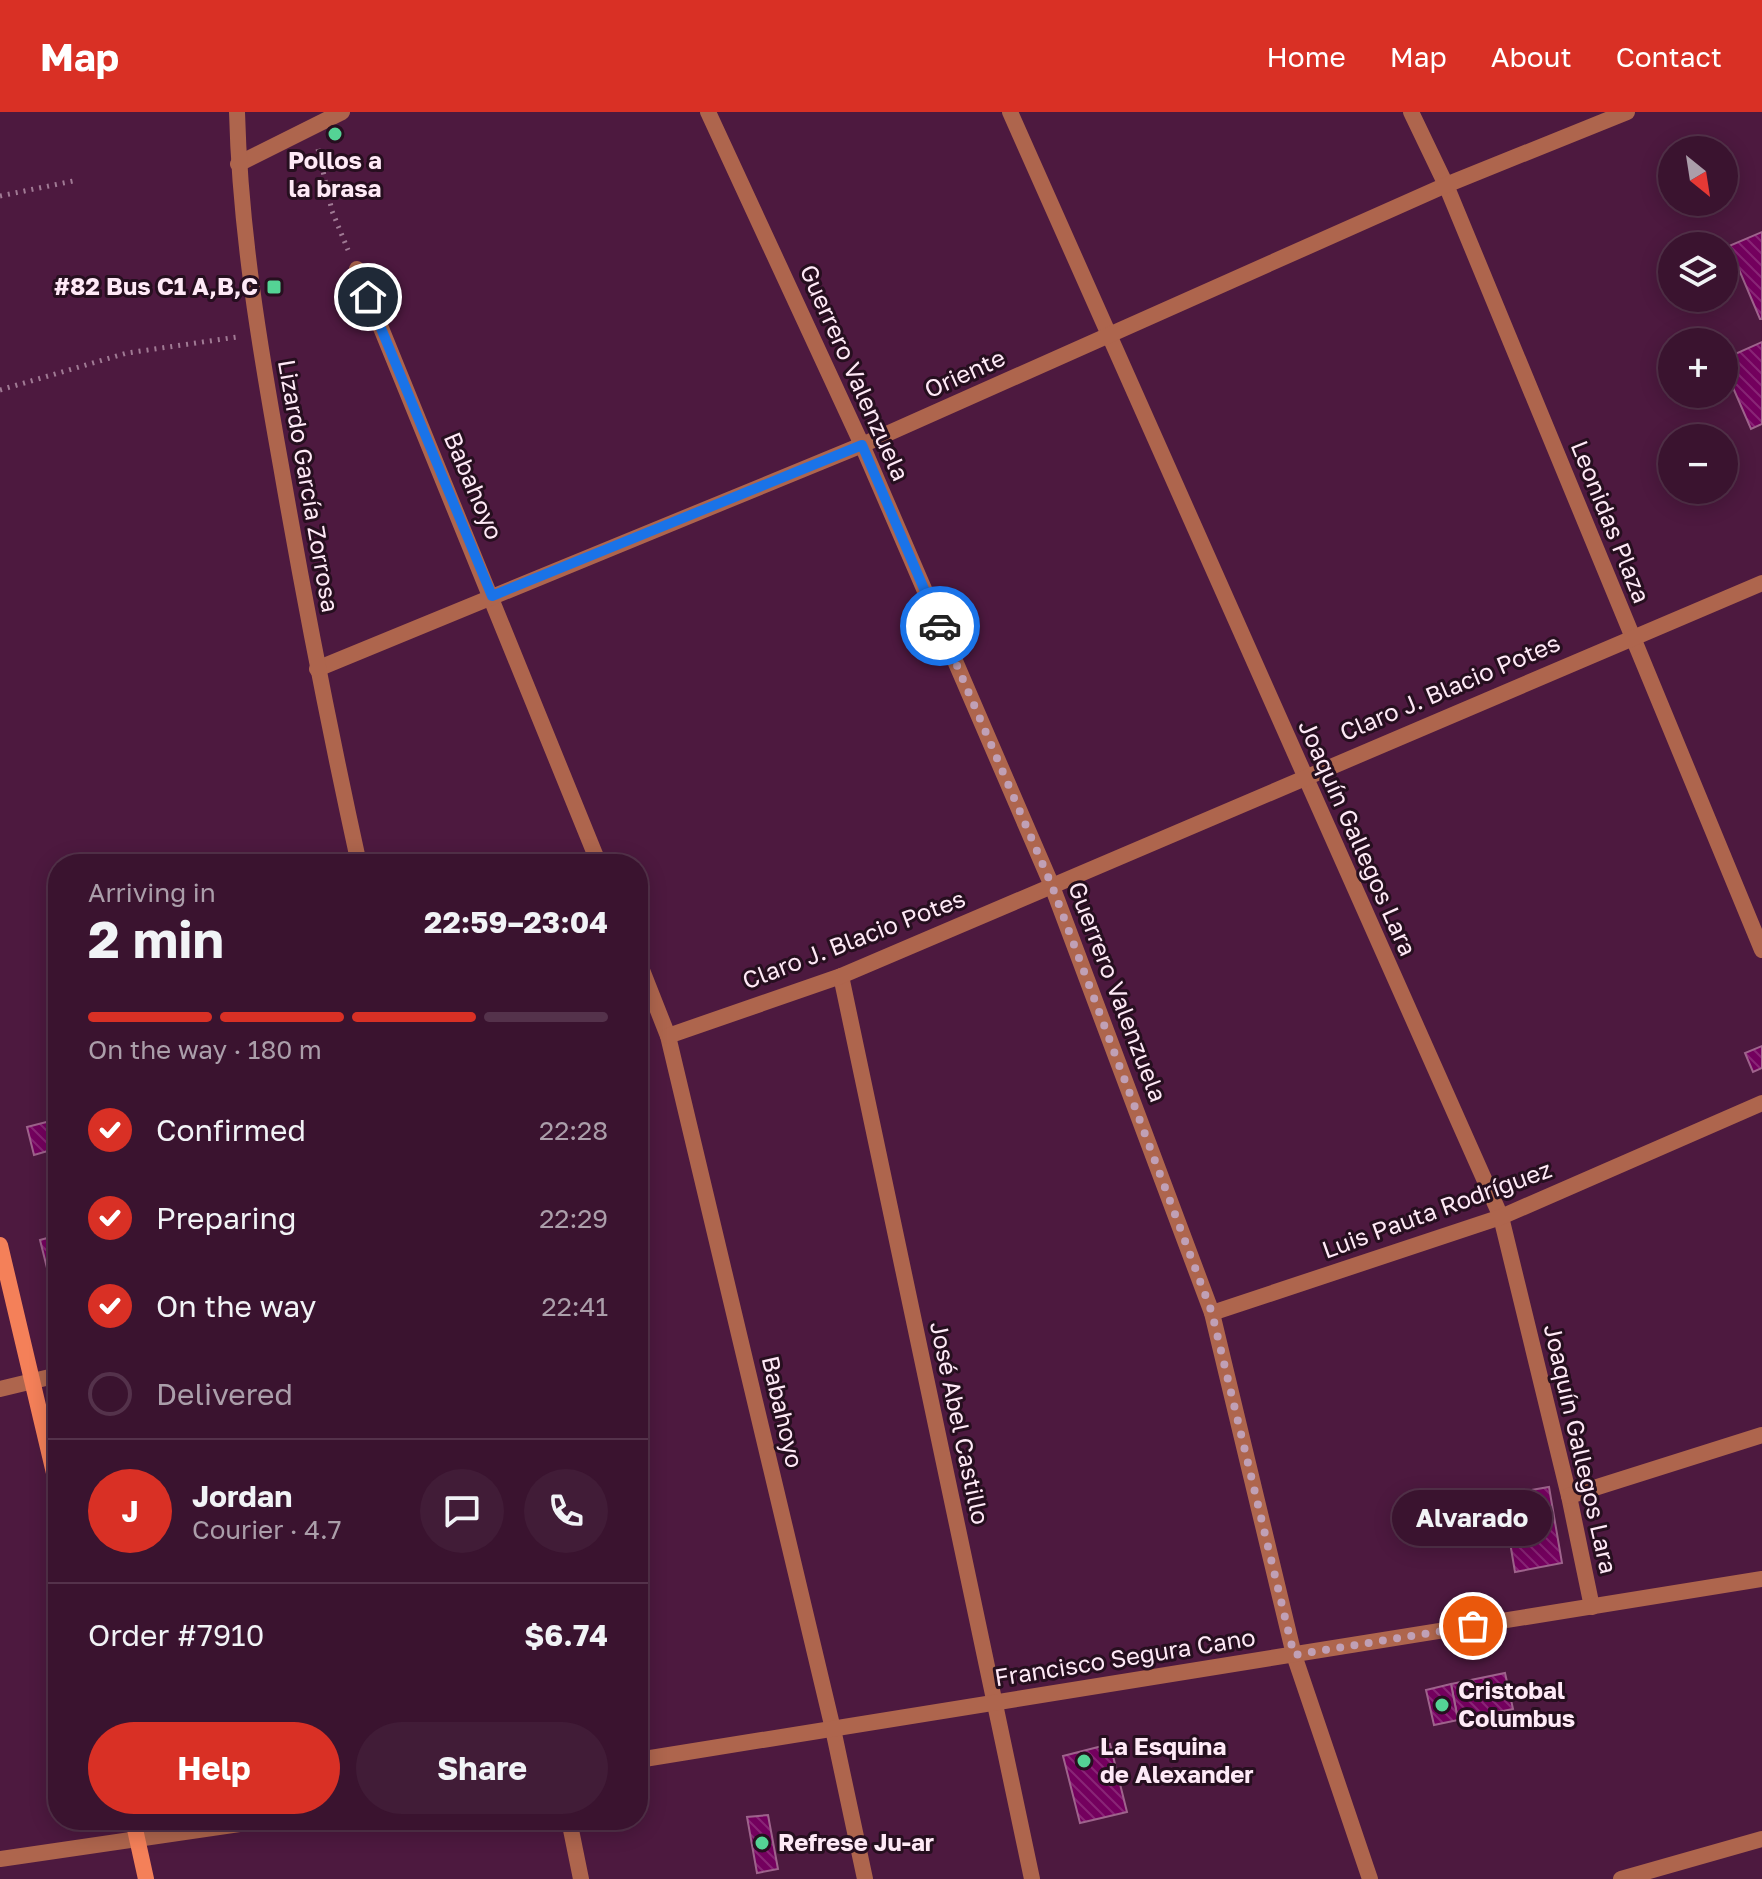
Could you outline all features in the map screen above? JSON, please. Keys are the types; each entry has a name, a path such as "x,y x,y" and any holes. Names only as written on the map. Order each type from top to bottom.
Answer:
{"main road":[{"path":"0,1245 48,1446"},
{"path":"135,1830 146,1879"}],"street":[{"name":"Lizardo García Zorrosa","path":"237,112 238,164 258,336 317,669 357,854"},
{"path":"238,164 312,124 342,112"},
{"name":"Guerrero Valenzuela","path":"708,112 862,445 1052,886 1212,1313 1294,1655 1370,1879"},
{"name":"Joaquín Gallegos Lara","path":"1010,112 1501,1217 1569,1496 1592,1607"},
{"name":"Leonidas Plaza","path":"1411,112 1446,185 1762,950"},
{"name":"Oriente","path":"317,669 862,445 1446,185 1627,112"},
{"name":"Babahoyo","path":"357,269 595,854"},
{"name":"Claro J. Blacio Potes","path":"668,1036 841,976 1762,583"},
{"name":"José Abel Castillo","path":"841,976 1032,1879"},
{"name":"Babahoyo","path":"648,985 668,1036 833,1729 865,1879"},
{"name":"Luis Pauta Rodríguez","path":"1212,1313 1501,1217 1762,1103"},
{"path":"0,1389 48,1377"},
{"path":"1569,1496 1762,1435"},
{"name":"Francisco Segura Cano","path":"648,1758 1592,1607 1761,1583"},
{"path":"0,1859 205,1830"},
{"path":"571,1830 581,1879"},
{"path":"1621,1879 1762,1839"}],"path":[{"path":"312,124 332,211 357,269"},
{"path":"0,196 78,180"},
{"path":"0,390 127,353 201,340 258,336"}],"building":[{"path":"1762,232 1762,319 1738,267 1738,242"},
{"path":"1762,342 1762,424 1751,429 1738,399 1738,353"},
{"path":"1762,1046 1762,1068 1753,1072 1745,1053"},
{"path":"48,1122 48,1151 34,1155 27,1127"},
{"path":"48,1238 48,1272 40,1240"},
{"path":"1549,1487 1562,1563 1515,1572 1502,1495"},
{"path":"1505,1673 1513,1709 1458,1720 1451,1684"},
{"name":"Cristobal Columbus","path":"1451,1684 1458,1720 1434,1725 1426,1690"},
{"path":"1110,1744 1127,1812 1080,1823 1063,1756"},
{"name":"Refrese Ju-ar","path":"768,1815 778,1869 757,1873 747,1817"}],"way so far":[{"path":"940,626 1052,886 1212,1313 1294,1655 1473,1626"}],"place":[{"name":"Pollos a la brasa","path":"335,134"},
{"name":"#82 Bus C1 A,B,C","path":"274,287"},
{"name":"Alvarado","path":"1473,1626"},
{"name":"Cristobal Columbus","path":"1442,1705"},
{"name":"La Esquina de Alexander","path":"1084,1761"},
{"name":"Refrese Ju-ar","path":"762,1843"}],"route":[{"path":"368,297 492,596 862,445 940,626"}]}
